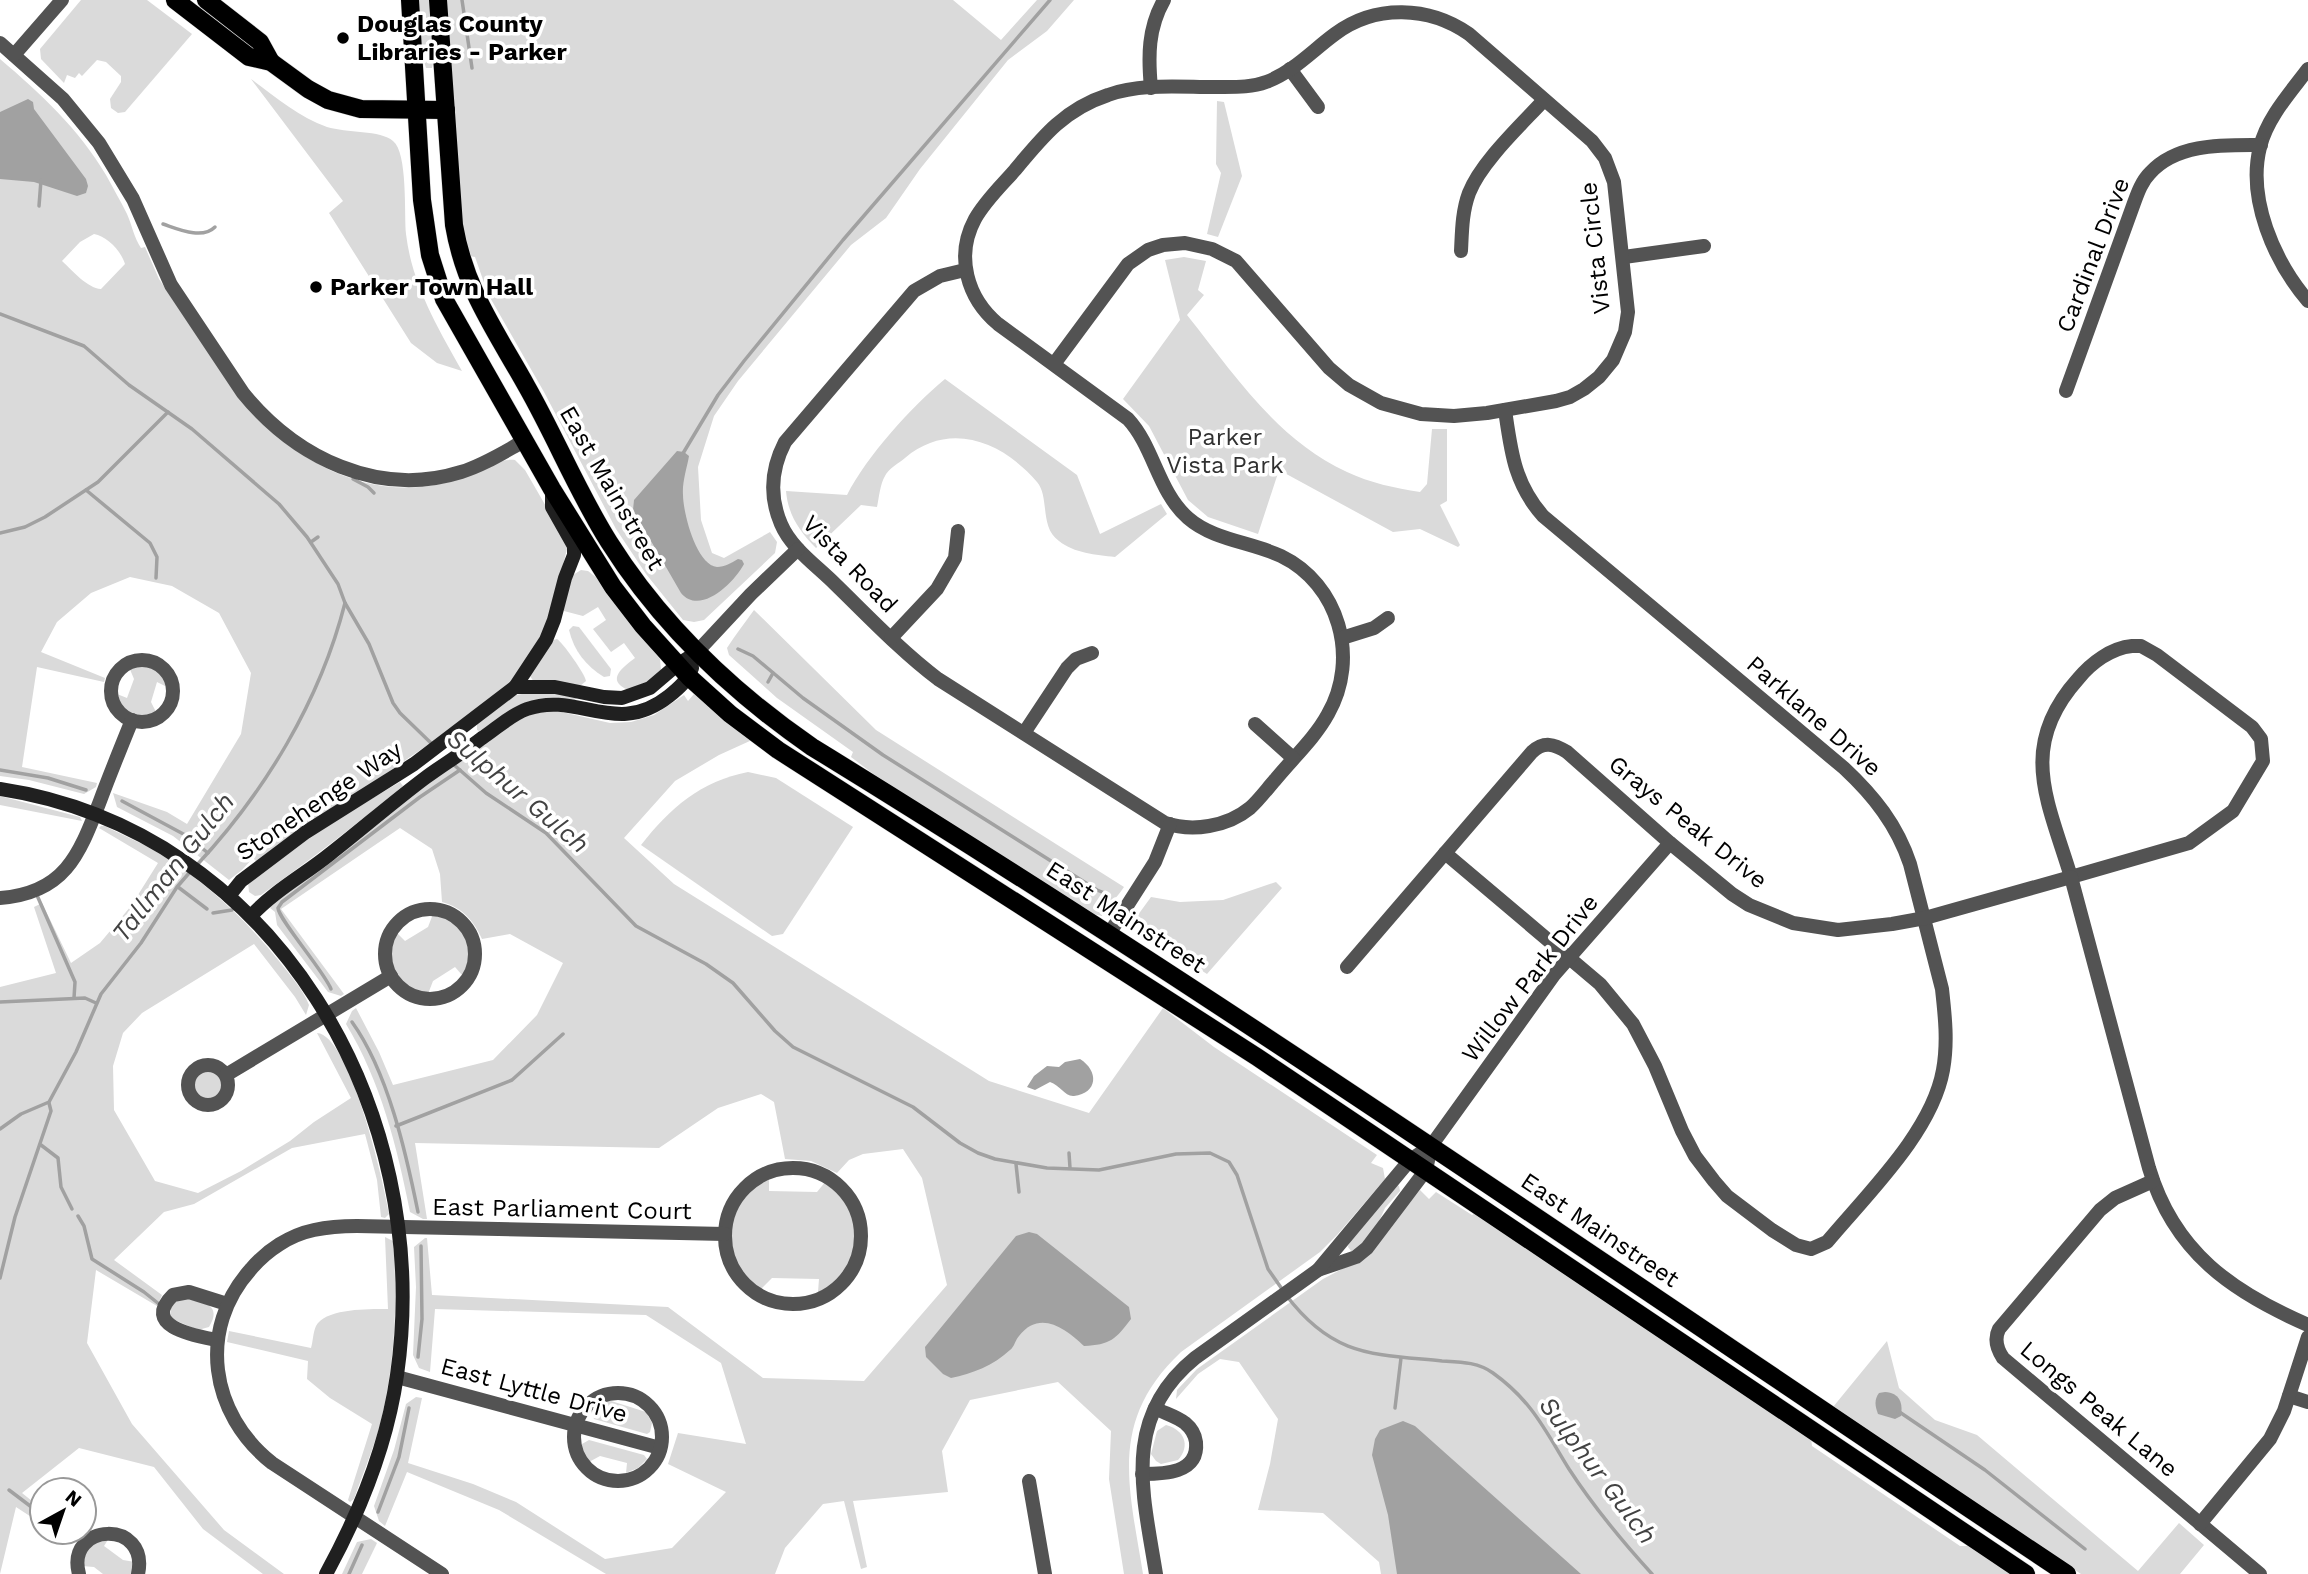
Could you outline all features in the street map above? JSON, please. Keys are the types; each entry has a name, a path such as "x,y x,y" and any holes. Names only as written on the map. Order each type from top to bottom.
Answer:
{"main road":[{"path":"175,0 249,57 271,62 308,89 338,104 361,109 446,110"},
{"path":"206,0 260,42 271,62"},
{"name":"East Mainstreet","path":"410,0 422,200 436,277 455,321 552,489 613,587 683,671 730,714 778,750 1167,998 2026,1574"},
{"name":"East Mainstreet","path":"438,0 454,225 471,287 607,540 655,607 696,653 758,708 812,747 1109,934 1431,1146 2067,1574"}],"street":[{"path":"14,55 62,0"},
{"path":"1151,88 1149,39 1153,22 1164,0"},
{"name":"Vista Circle","path":"965,270 967,242 975,218 1045,134 1068,114 1116,92 1266,83 1290,69 1337,32 1353,23 1403,6 1461,29 1592,141 1605,158 1614,182 1624,257 1628,319 1620,346 1609,366 1584,389 1570,397 1469,415 1432,415 1393,407 1349,385 1329,368 1236,261 1222,252 1195,244 1163,246 1148,250 1133,260 1122,271 1054,365"},
{"path":"0,43 75,112 99,143 133,199 171,285 250,401 295,441 313,454 344,469 378,478 400,480 444,477 464,471 524,441"},
{"path":"1290,69 1318,107"},
{"path":"2308,69 2278,110 2261,145 2257,172 2265,222 2285,267 2308,301"},
{"path":"1461,251 1463,216 1474,182 1484,167 1544,100"},
{"name":"Cardinal Drive","path":"2066,391 2134,203 2149,174 2171,157 2185,151 2261,145"},
{"path":"1624,257 1704,246"},
{"path":"965,270 974,294 988,315 1121,413 1132,424 1174,502 1188,518 1205,529 1279,555 1310,576 1329,601 1342,638 1342,671 1336,699 1322,724 1258,800 1235,818 1200,827 1170,824 1155,862 1109,934"},
{"name":"Vista Road","path":"965,270 940,276 914,291 785,442 775,469 773,499 784,531 798,548 891,638 938,678 1170,824"},
{"name":"Parklane Drive","path":"1445,853 1601,984 1633,1024 1695,1156 1727,1196 1796,1245 1811,1249 1827,1242 1916,1135 1938,1092 1946,1051 1944,1009 1925,918 1903,844 1891,822 1862,784 1562,532 1535,506 1517,475 1505,410"},
{"path":"515,687 546,640 574,555 574,546 552,507 552,489"},
{"path":"891,638 925,603 944,577 957,552 958,531"},
{"name":"Stonehenge Way","path":"251,916 271,897 327,857 425,778 515,715 533,707 552,705 607,714 639,713 661,702 696,653 798,548"},
{"path":"1342,638 1374,628 1388,618"},
{"path":"2071,877 2189,843 2233,811 2263,761 2262,739 2252,727 2157,654 2141,646 2122,647 2105,656 2085,670 2062,698 2051,718 2042,746 2041,767 2046,794 2154,1181 2173,1221 2196,1252 2218,1274 2259,1303 2308,1325"},
{"path":"1024,733 1067,668 1076,659 1092,653"},
{"path":"151,660 165,669 171,679 174,690 172,701 163,714 154,720 132,720 122,715 115,706 111,690 113,678 119,669 129,662 151,660"},
{"name":"Stonehenge Way","path":"223,892 306,832 414,764 515,687 555,687 622,698 650,688 683,671"},
{"path":"0,898 35,892 57,877 79,852 132,720"},
{"path":"1255,724 1293,758"},
{"name":"Grays Peak Drive","path":"1348,967 1532,752 1546,744 1556,745 1567,752 1670,843 1749,905 1793,923 1838,930 1884,925 1925,918 2071,877"},
{"path":"0,789 46,798 95,813 135,831 179,858 251,916 289,960 326,1016 349,1058 370,1108 388,1167 398,1228 403,1293 397,1377 377,1457 355,1516 326,1574"},
{"name":"Willow Park Drive","path":"1156,1574 1142,1474 1143,1443 1154,1408 1169,1385 1189,1363 1318,1270 1410,1160 1431,1146 1528,1011 1570,958 1670,843"},
{"path":"422,909 446,911 470,930 475,946 474,969 466,983 454,993 439,999 423,999 401,989 391,976 386,962 386,946 391,931 407,915 422,909"},
{"path":"226,1075 391,976"},
{"name":"Willow Park Drive","path":"1318,1270 1361,1254 1426,1170 1431,1146"},
{"name":"East Parliament Court","path":"795,1168 812,1170 827,1177 846,1193 858,1214 862,1239 853,1269 838,1287 818,1299 795,1304 772,1300 746,1283 729,1257 725,1234 730,1210 744,1189 763,1174 795,1168"},
{"name":"Longs Peak Lane","path":"2154,1181 2124,1193 2100,1210 1990,1343 2003,1358 2260,1574"},
{"name":"East Parliament Court","path":"442,1574 272,1462 250,1442 231,1413 223,1392 217,1362 217,1340 227,1304 242,1279 258,1260 297,1235 315,1229 345,1226 725,1234"},
{"path":"217,1340 173,1328 164,1317 164,1307 173,1295 183,1292 227,1304"},
{"path":"2200,1524 2266,1446 2279,1422 2308,1337"},
{"name":"East Lyttle Drive","path":"397,1377 660,1448"},
{"path":"615,1393 634,1396 649,1406 659,1421 660,1448 652,1464 638,1476 611,1480 594,1473 581,1460 575,1443 576,1425 584,1409 598,1398 615,1393"},
{"path":"2289,1396 2308,1402"},
{"path":"1142,1474 1168,1473 1182,1469 1191,1461 1196,1448 1194,1435 1185,1423 1154,1408"},
{"path":"1030,1481 1045,1574"},
{"path":"79,1574 77,1563 82,1548 94,1536 106,1533 118,1534 132,1544 139,1560 138,1574"}],"green space":[{"path":"81,0 147,0 192,34 125,112 118,113 111,108 110,99 121,82 121,76 106,62 97,60 82,76 79,73 75,78 67,75 64,83 41,59 40,49"},
{"path":"418,0 430,0 434,59 432,68 426,68 422,54"},
{"path":"446,0 953,0 1001,40 1037,0 1074,0 1047,31 1008,60 920,169 886,218 851,245 738,381 714,416 698,467 701,520 712,553 724,558 770,532 777,542 775,553 704,620 683,620 646,574 616,529 544,392 488,294 475,257 469,256 463,233"},
{"path":"0,59 44,99 84,142 106,175 159,279 237,395 278,437 328,469 356,480 385,486 414,487 444,483 497,462 515,460 525,470 566,541 567,549 550,617 541,641 509,684 464,720 257,862 253,858 229,880 173,836 117,807 113,793 167,812 187,824 241,734 251,673 219,613 172,586 130,577 91,593 57,622 41,652 105,678 104,682 37,667 22,767 97,783 96,787 84,794 29,780 0,776","holes":["94,234 113,245 125,264 101,289 85,282 62,261 80,242"]},
{"path":"251,79 287,106 317,123 335,129 372,133 393,141 398,148 403,170 406,234 414,271 427,306 462,371 437,363 411,343 329,213 343,201"},
{"path":"1217,101 1224,102 1242,176 1218,237 1207,234 1221,173 1216,164"},
{"name":"Parker Vista Park","path":"1184,257 1206,261 1198,290 1204,295 1187,315 1258,403 1298,442 1321,458 1365,479 1420,492 1427,484 1432,429 1447,429 1447,501 1440,505 1460,545 1458,547 1420,529 1393,532 1279,470 1258,534 1208,517 1188,500 1149,426 1123,399 1180,320 1165,260"},
{"path":"945,379 1077,475 1100,534 1161,504 1167,514 1115,557 1078,551 1053,535 1049,528 1041,488 1023,468 992,447 958,438 922,446 894,466 883,479 877,507 861,505 816,548 796,522 789,508 786,491 847,495 866,464 891,433 918,403"},
{"path":"581,570 588,571 597,578 660,659 661,671 653,681 628,690 618,682 618,674 635,658 624,643 611,652 593,629 606,620 598,607 583,616 564,611 562,606 573,575"},
{"path":"754,610 876,730 1124,887 1102,916 1093,914 876,776 851,757 853,752 777,698 729,655 727,648"},
{"path":"573,626 579,627 611,669 610,676 604,677 582,657 569,630"},
{"path":"557,639 585,677 586,681 580,686 534,682 530,676 553,640"},
{"path":"136,665 155,668 169,684 167,687 157,682 151,702 156,712 144,717 128,712 116,698 117,694 127,698 134,679 129,667"},
{"path":"540,691 578,697 575,700 544,699 477,730 477,722 516,695"},
{"path":"694,694 752,740 719,755 675,781 624,838 674,884 989,1081 1089,1113 1163,1008 1214,1047 1377,1155 1371,1163 1383,1168 1385,1179 1337,1235 1320,1252 1181,1352 1158,1378 1142,1403 1133,1429 1129,1456 1133,1512 1143,1574 1124,1574 1109,1479 1111,1431 1058,1382 970,1400 942,1451 948,1492 853,1501 867,1567 861,1569 844,1501 823,1504 785,1548 775,1574 606,1574 499,1510 407,1472 385,1526 379,1521 374,1506 394,1450 406,1404 416,1397 422,1398 408,1463 473,1484 516,1502 605,1559 672,1548 726,1492 668,1464 678,1433 746,1444 721,1363 646,1315 435,1309 430,1372 419,1368 413,1355 416,1287 414,1247 425,1238 432,1295 668,1307 763,1378 864,1381 947,1285 922,1178 903,1149 863,1154 849,1160 837,1173 811,1161 785,1159 774,1102 761,1094 718,1108 659,1148 415,1143 427,1219 423,1219 410,1212 386,1115 369,1069 346,1024 352,1011 356,1008 393,1085 493,1060 537,1015 563,963 510,934 482,939 467,916 442,902 440,874 432,849 400,828 281,909 344,994 341,996 328,992 277,925 275,912 270,908 273,903 427,782 523,716 549,711 610,723 631,722 654,715 684,695 688,701"},
{"path":"748,772 776,778 853,827 783,934 772,936 641,845 663,819 701,789"},
{"path":"400,782 403,786 279,882 261,895 255,896 249,892 248,882 317,831"},
{"path":"0,796 80,817 82,821 0,805"},
{"path":"105,826 156,852 211,891 267,946 296,982 309,1005 306,1015 254,944 142,1013 123,1033 113,1066 114,1110 155,1181 198,1193 290,1141 351,1098 317,1033 329,1040 341,1058 353,1083 373,1144 389,1214 385,1218 381,1217 377,1180 365,1134 292,1148 194,1204 164,1212 114,1260 162,1295 157,1306 96,1270 87,1343 132,1424 224,1530 284,1574 263,1574 203,1529 154,1467 79,1448 44,1476 28,1476 28,1488 22,1493 28,1498 28,1515 16,1507 0,1574 0,987 56,973 34,907 42,903 71,963 100,943 131,906 158,863 99,828"},
{"path":"1276,882 1282,888 1207,974 1140,931 1135,919 1151,897 1180,902 1223,900"},
{"path":"433,914 453,920 461,927 470,945 470,955 462,975 455,967 433,981 428,994 418,993 401,981 394,972 389,951 391,941 397,933 405,941 428,927"},
{"path":"208,1069 219,1074 224,1085 219,1096 208,1101 197,1096 192,1085 197,1074"},
{"path":"763,1178 769,1179 769,1191 817,1192 826,1181 840,1191 850,1205 855,1221 853,1255 847,1270 836,1283 822,1293 818,1292 819,1279 772,1278 761,1289 746,1278 737,1265 732,1250 734,1218 750,1189"},
{"path":"1397,1185 1400,1191 1385,1208 1375,1230 1357,1251 1352,1252 1348,1247 1349,1242"},
{"path":"1420,1190 1429,1199 1436,1192 1472,1215 1476,1213 1811,1438 1812,1446 1960,1546 1970,1546 2012,1574 1381,1574 1379,1562 1323,1513 1258,1510 1278,1419 1239,1362 1220,1359 1198,1374 1176,1399 1177,1390 1197,1369 1323,1279 1363,1258"},
{"path":"385,1237 393,1241 394,1264 395,1312 389,1382 379,1428 354,1499 350,1502 348,1500 372,1424 330,1398 307,1379 308,1361 227,1342 229,1331 311,1348 314,1331 321,1320 349,1311 388,1309"},
{"path":"186,1296 212,1309 213,1320 209,1327 198,1330 170,1318 171,1304"},
{"path":"1887,1341 1899,1388 1935,1420 1977,1435 2138,1571 2179,1523 2204,1545 2180,1574 2081,1574 1833,1407"},
{"path":"608,1400 646,1412 652,1423 650,1432 647,1434 594,1419 591,1411"},
{"path":"1166,1425 1181,1434 1185,1444 1178,1460 1161,1464 1151,1454 1157,1431"},
{"path":"589,1440 644,1455 647,1459 638,1468 626,1473 627,1463 600,1456 589,1462 582,1451 582,1444"},
{"path":"109,1538 104,1546 123,1560 135,1562 133,1574 103,1574 94,1567 82,1566 88,1546 98,1546 98,1542"},
{"path":"371,1539 377,1543 362,1574 342,1574 357,1542"}],"shaded area":[{"path":"28,99 33,102 34,109 86,179 86,193 77,196 34,182 0,179 0,112"},
{"path":"677,451 689,456 683,485 684,503 688,525 697,548 710,564 717,567 738,559 744,564 725,588 707,599 697,601 681,593 633,510 634,500"},
{"path":"1080,1059 1093,1075 1088,1091 1071,1096 1050,1082 1035,1090 1027,1087 1034,1076 1047,1066 1059,1067 1065,1062"},
{"path":"1029,1232 1037,1234 1129,1307 1131,1319 1112,1340 1084,1346 1053,1324 1035,1324 1019,1336 1010,1350 990,1364 951,1378 943,1374 926,1357 925,1347 1016,1236"},
{"path":"1879,1393 1894,1394 1899,1400 1901,1416 1895,1419 1878,1414 1876,1398"},
{"path":"1403,1421 1415,1426 1581,1574 1397,1574 1388,1515 1372,1455 1380,1430"}],"waterway":[{"path":"462,0 472,68"},
{"path":"682,455 718,395 744,361 843,240 1050,0"},
{"path":"39,206 41,180"},
{"path":"163,224 197,233 204,233 215,227"},
{"name":"Sulphur Gulch","path":"0,314 84,346 129,385 192,429 279,504 307,537 338,584 345,603 369,644 393,703 432,744"},
{"path":"0,533 25,527 45,517 98,482 168,412"},
{"path":"353,479 374,493"},
{"path":"86,490 150,543 157,557 156,578"},
{"path":"311,542 318,537"},
{"name":"Tallman Gulch","path":"196,866 245,807 287,744 321,675 345,603"},
{"path":"738,649 753,656 803,698 883,755 1107,894"},
{"path":"768,682 773,673"},
{"name":"Sulphur Gulch","path":"453,764 486,793 546,833 636,926 706,964 733,983 775,1031 793,1047 913,1107 960,1143 978,1153 995,1159 1047,1168 1099,1170 1176,1154 1210,1153 1229,1162 1237,1175 1268,1269 1282,1289"},
{"path":"0,770 48,778 86,790"},
{"path":"331,989 278,908 282,902 420,797 460,770"},
{"path":"122,801 187,836 208,853"},
{"name":"Tallman Gulch","path":"0,1129 21,1114 49,1102 76,1052 101,994 141,943 177,887 190,872"},
{"path":"178,887 207,909"},
{"path":"36,893 75,982 74,998"},
{"path":"213,913 232,910"},
{"path":"0,1002 85,998 96,1003"},
{"path":"352,1022 365,1042 386,1089 408,1164 418,1212"},
{"path":"396,1126 512,1080 563,1034"},
{"path":"0,1278 15,1217 51,1111 49,1103"},
{"path":"41,1145 58,1158 61,1187 72,1209"},
{"path":"1069,1153 1070,1168"},
{"path":"1016,1164 1019,1192"},
{"path":"78,1216 84,1226 92,1259 159,1304"},
{"path":"418,1357 422,1319 421,1246"},
{"name":"Sulphur Gulch","path":"1286,1295 1320,1330 1355,1349 1469,1363 1493,1373 1528,1405 1588,1496 1652,1574"},
{"path":"1395,1408 1401,1358"},
{"path":"378,1512 399,1457 409,1408"},
{"path":"1898,1411 1985,1470 2085,1549"},
{"path":"9,1490 28,1504"},
{"path":"349,1574 362,1545"}],"place":[{"name":"Douglas County Libraries - Parker","path":"343,38"},
{"name":"Parker Town Hall","path":"316,287"}]}
